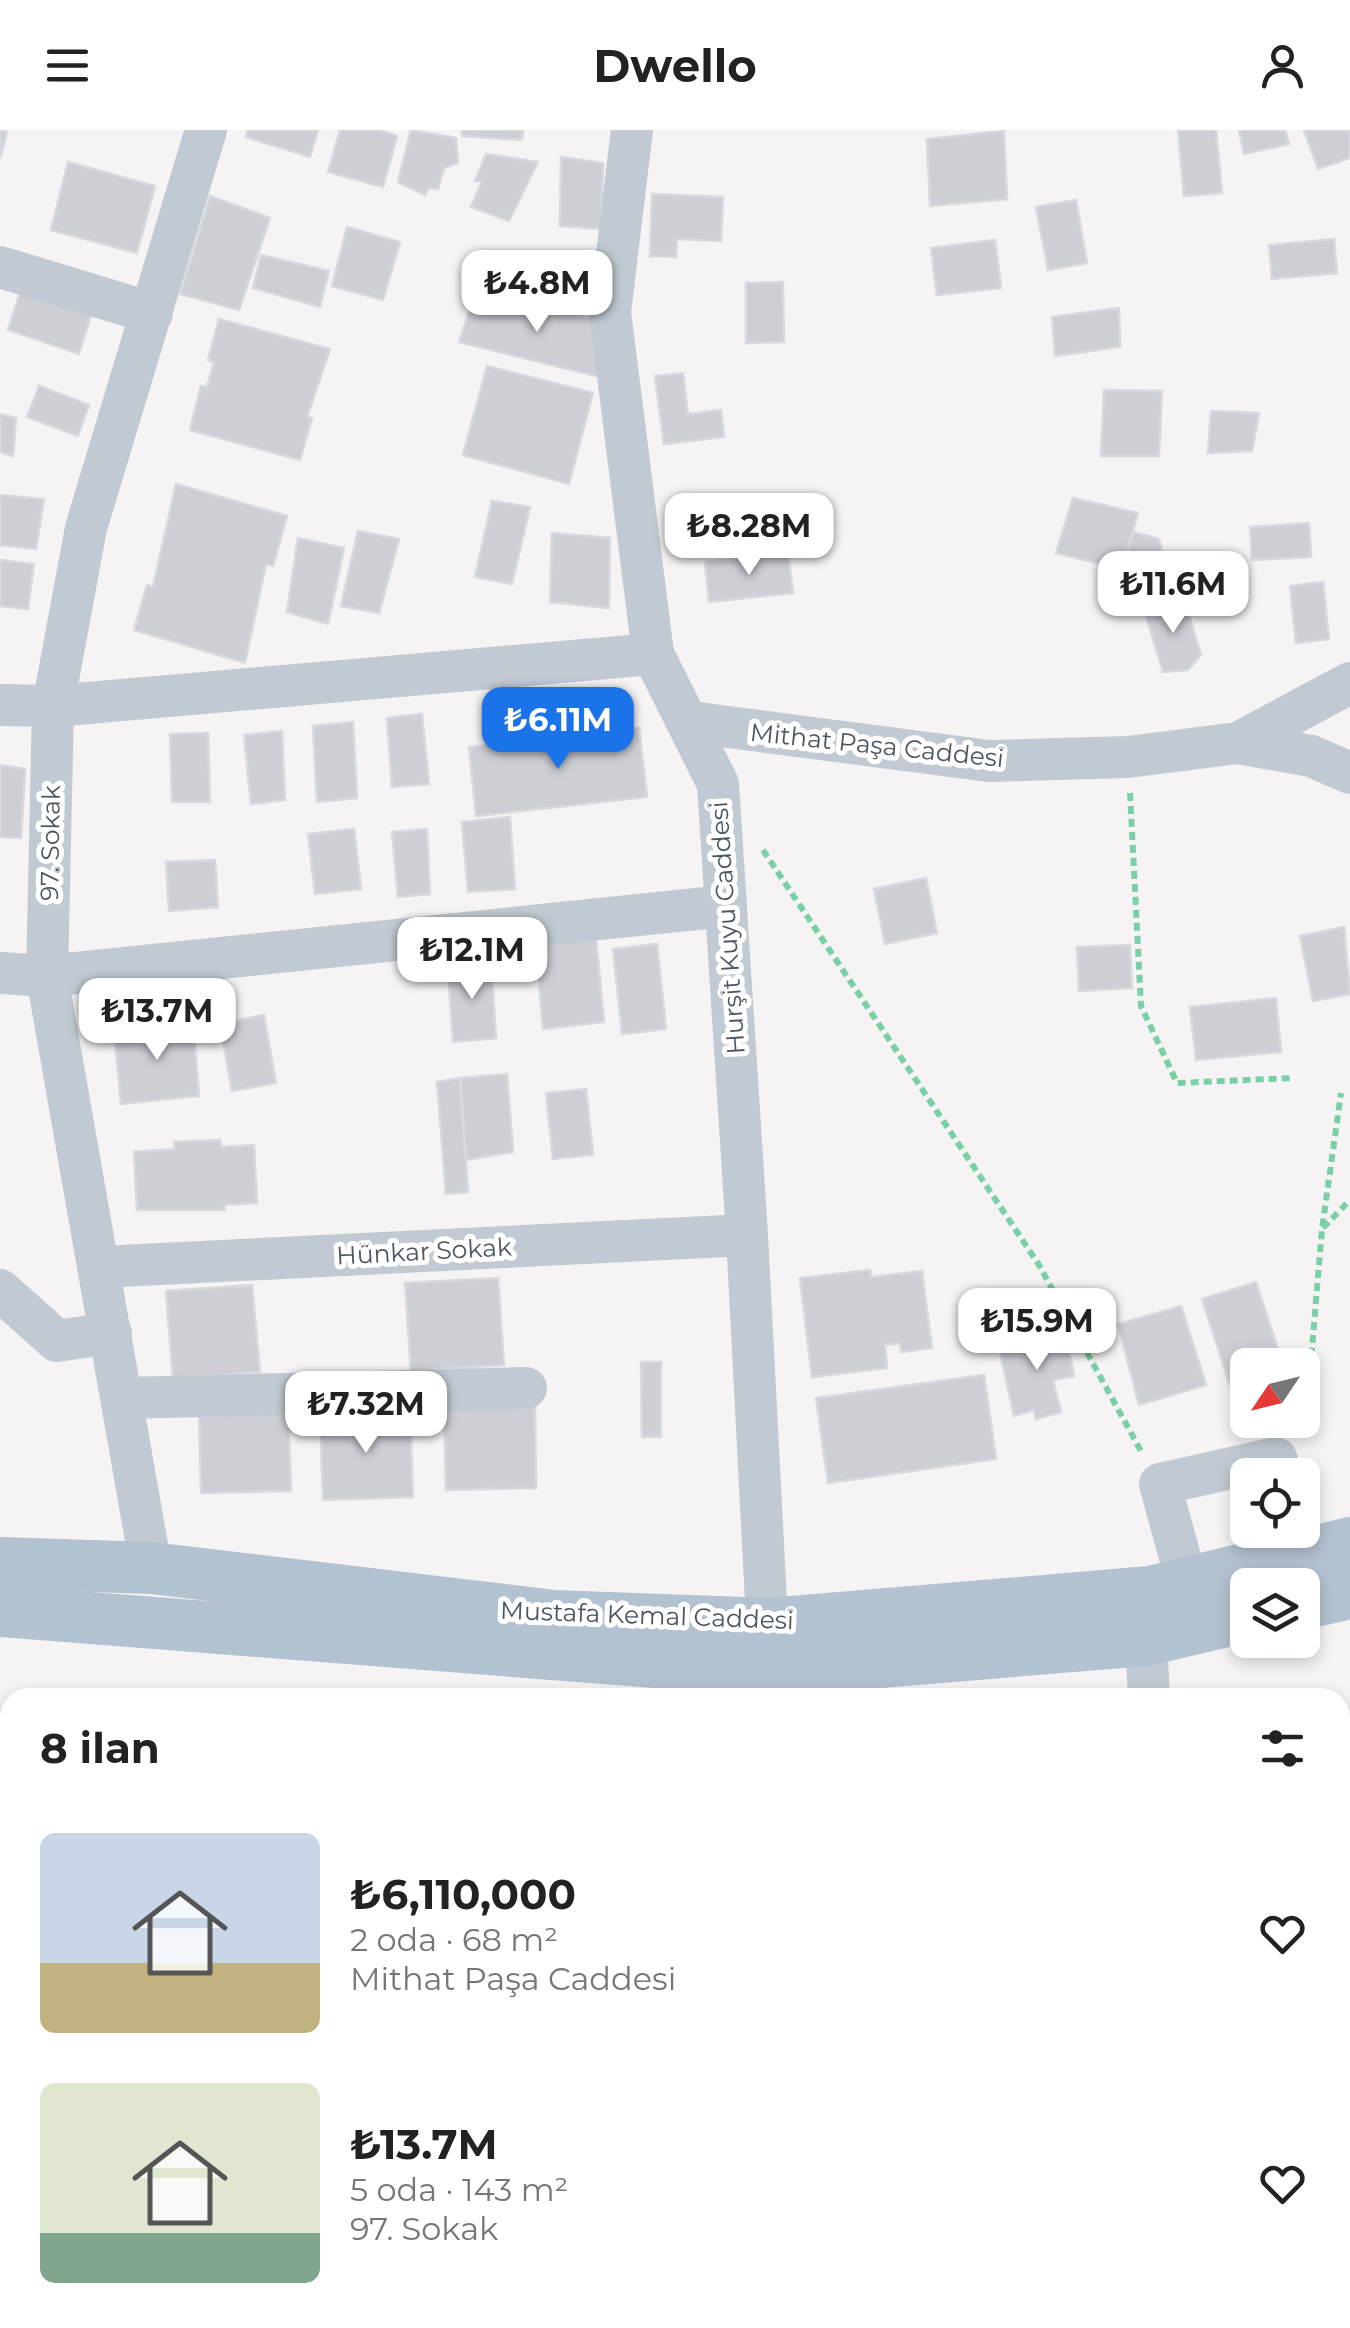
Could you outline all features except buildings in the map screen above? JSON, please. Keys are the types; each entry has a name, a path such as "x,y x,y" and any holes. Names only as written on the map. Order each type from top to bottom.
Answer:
{"main road":[{"name":"Mustafa Kemal Caddesi","path":"0,1563 151,1568 554,1616 769,1664 1316,1558 1350,1593"},
{"name":"Mustafa Kemal Caddesi","path":"0,1611 769,1664 1146,1640 1230,1620"}],"street":[{"name":"97. Sokak","path":"151,1568 46,976 52,706 86,528 206,130"},
{"name":"Hurşit Kuyu Caddesi","path":"632,130 610,312 653,654 718,784 748,1235 769,1664"},
{"path":"0,267 152,313"},
{"path":"0,705 52,706 653,654"},
{"name":"Mithat Paşa Caddesi","path":"690,722 989,761 1128,757 1238,743 1350,683"},
{"path":"1238,743 1311,756 1350,773"},
{"path":"0,974 46,976 726,906"},
{"name":"Hünkar Sokak","path":"100,1267 748,1235"},
{"path":"0,1290 58,1342 110,1333"},
{"path":"122,1398 526,1388"},
{"path":"1186,1583 1160,1484 1230,1468"},
{"path":"1146,1640 1148,1688"}],"path":[{"path":"1128,757 1140,1006 1177,1083 1293,1078"},
{"path":"761,847 1039,1265 1160,1484"},
{"path":"1312,1348 1322,1229 1341,1093"},
{"path":"1322,1229 1350,1200"}]}
